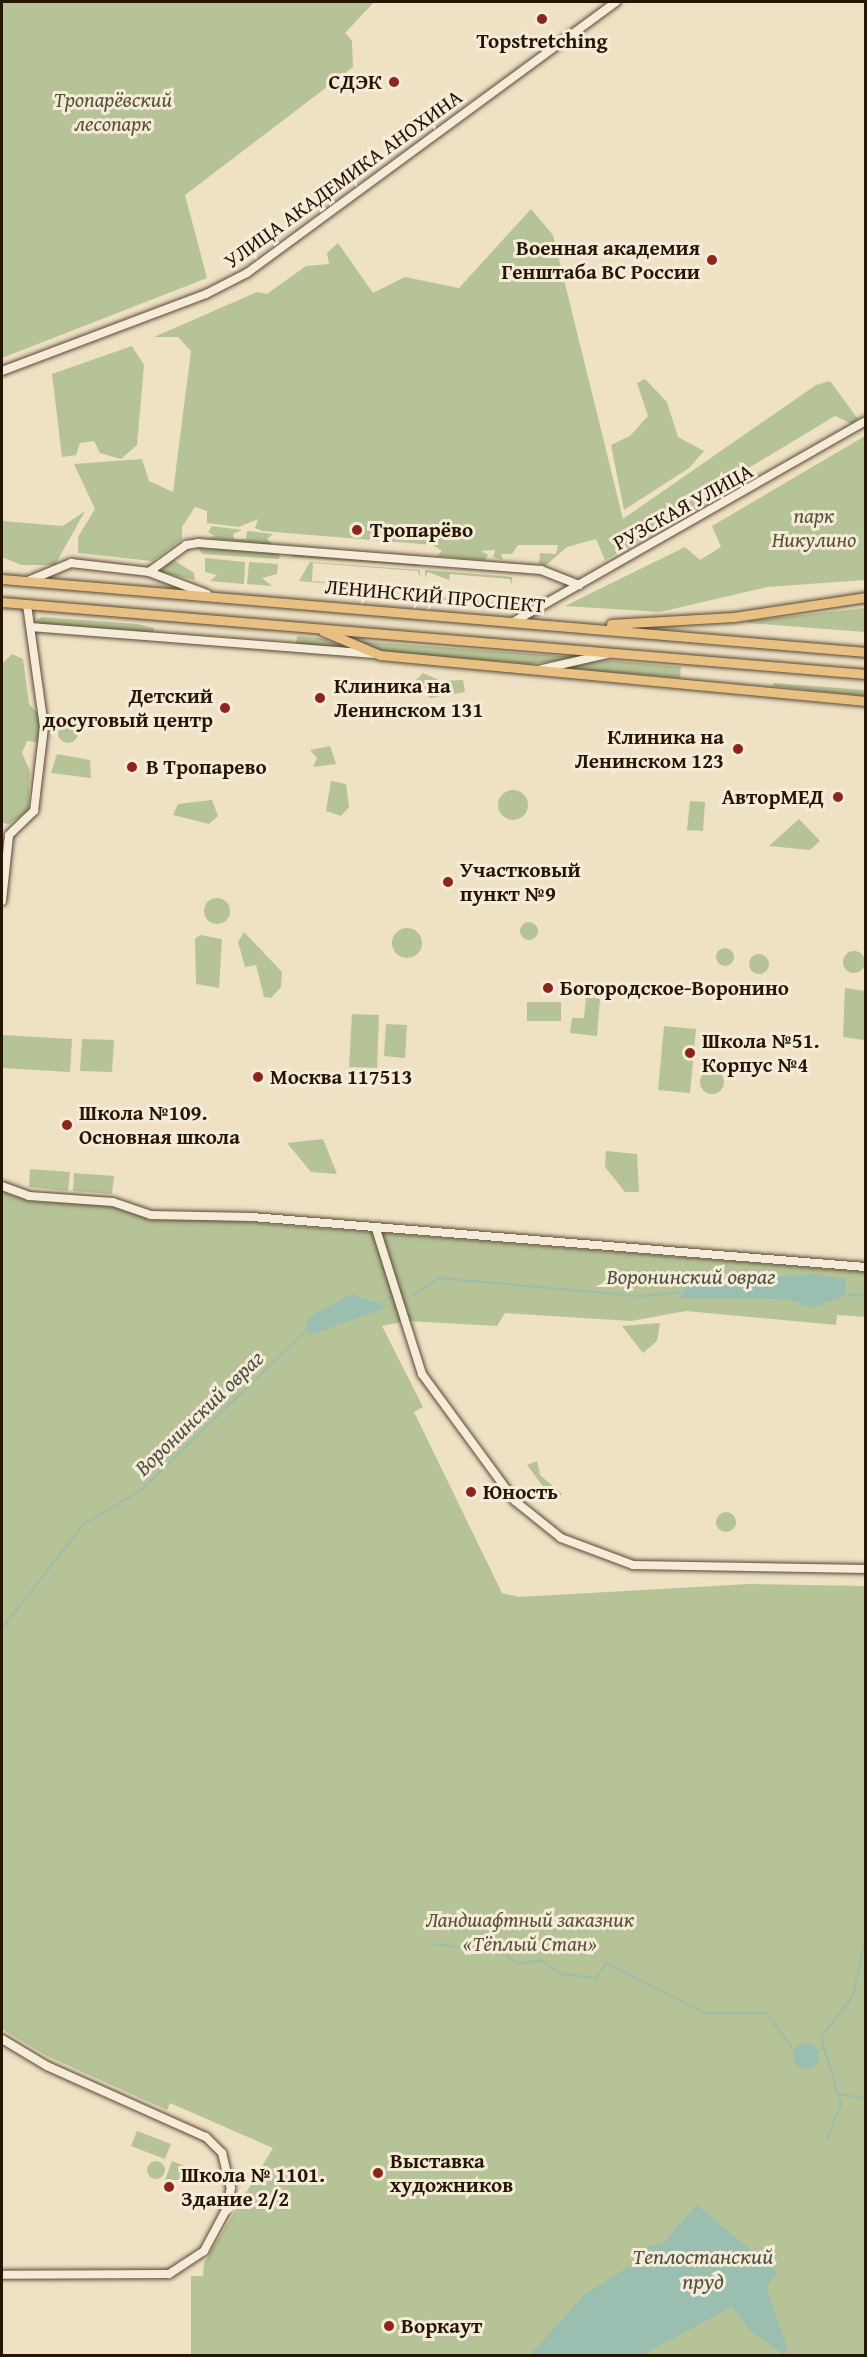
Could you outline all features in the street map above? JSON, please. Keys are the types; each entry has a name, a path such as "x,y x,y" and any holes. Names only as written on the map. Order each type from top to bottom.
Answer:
{"main road":[{"name":"ЛЕНИНСКИЙ ПРОСПЕКТ","path":"2,579 573,625 866,652"},
{"path":"573,625 734,618 866,597"},
{"name":"ЛЕНИНСКИЙ ПРОСПЕКТ","path":"2,602 866,674"},
{"path":"312,627 380,655 866,701"}],"street":[{"name":"УЛИЦА АКАДЕМИКА АНОХИНА","path":"2,371 247,273 616,2"},
{"name":"РУЗСКАЯ УЛИЦА","path":"515,621 866,421"},
{"path":"149,572 186,544 198,543 541,570 579,585"},
{"path":"28,581 66,563 149,572 217,598"},
{"path":"2,901 9,835 34,810 42,745 44,704 27,604"},
{"path":"31,627 380,655"},
{"path":"541,669 614,653"},
{"path":"2,1186 29,1196 113,1202 150,1215 216,1215 866,1267"},
{"path":"376,1229 422,1374 511,1496 561,1538 608,1560 640,1566 866,1569"},
{"path":"2,2039 78,2081 197,2131 215,2144 228,2165 230,2199 196,2259 169,2274 2,2275"}],"green space":[{"name":"Тропарёвский лесопарк","path":"2,2 374,2 345,33 352,41 353,67 185,195 207,278 2,358"},
{"path":"531,209 553,235 623,519 816,385 830,381 858,419 852,424 835,416 702,496 705,503 605,560 596,539 567,547 545,566 539,564 540,553 556,554 558,545 518,545 512,554 501,554 503,560 493,557 495,550 481,551 488,555 485,560 437,556 442,551 433,545 262,531 255,528 258,519 239,527 207,523 207,511 195,507 182,527 182,539 152,561 78,553 78,537 95,509 74,464 142,459 149,481 173,492 191,351 178,337 154,337 257,292 267,294 306,266 329,264 327,253 338,243 373,293 405,277 459,288"},
{"path":"132,346 144,365 137,445 121,459 100,453 94,441 80,443 76,455 62,457 52,374"},
{"path":"645,379 667,402 678,437 704,451 689,468 624,510 611,445 630,436 648,416 637,383"},
{"name":"парк Никулино","path":"865,436 865,580 767,587 660,612 565,606 685,547 700,560 721,547 712,526"},
{"path":"85,511 55,565 21,565 2,557 2,521 63,526"},
{"path":"212,526 242,530 233,534 234,539 246,539 247,531 273,534 267,539 273,545 208,538 215,536 208,532"},
{"path":"198,547 280,553 279,559 202,554"},
{"path":"291,554 420,564 420,566 292,557"},
{"path":"205,558 245,562 244,584 210,581 217,575 205,572"},
{"path":"172,559 194,573 195,580 160,572"},
{"path":"249,562 278,564 277,574 262,578 272,586 247,584"},
{"path":"310,562 420,570 420,578 418,571 313,563 312,581 540,601 299,581"},
{"path":"425,570 512,577 512,585 510,579 450,574 449,580 428,572 425,578"},
{"path":"412,595 533,606 406,597"},
{"path":"865,608 865,632 748,623 748,621"},
{"path":"41,617 137,624 154,628 153,633 40,624 36,621"},
{"path":"297,636 320,638 349,648 296,645"},
{"path":"357,641 576,658 530,664 385,652"},
{"path":"12,654 23,659 29,704 40,716 38,742 27,741 22,753 30,771 28,811 9,824 2,823 2,664"},
{"path":"607,660 681,667 680,678 560,668"},
{"path":"423,673 441,681 463,680 465,692 430,698 415,681"},
{"path":"774,683 865,690 865,696 773,686"},
{"path":"68,723 75,726 78,733 75,740 68,743 61,740 58,733 61,726"},
{"path":"330,746 336,764 313,767 317,758 310,750"},
{"path":"57,754 90,760 91,778 51,773"},
{"path":"331,781 346,784 349,807 341,816 326,811"},
{"path":"513,790 524,794 528,805 524,816 513,820 502,816 498,805 502,794"},
{"path":"212,800 218,816 209,824 173,815 178,804"},
{"path":"690,801 705,802 703,831 687,830"},
{"path":"799,819 820,841 810,850 769,846"},
{"path":"217,898 226,902 230,911 226,920 217,924 208,920 204,911 208,902"},
{"path":"529,922 535,925 538,931 535,937 529,940 523,937 520,931 523,925"},
{"path":"407,928 418,932 422,943 418,954 407,958 396,954 392,943 396,932"},
{"path":"244,932 282,972 281,987 271,998 264,997 256,965 245,967 238,942"},
{"path":"200,935 222,939 219,988 196,984 195,939"},
{"path":"721,948 729,948 734,953 732,964 721,966 716,961 716,953"},
{"path":"854,951 864,958 865,962 858,972 854,973 844,966 843,962 850,952"},
{"path":"759,954 766,957 769,964 766,971 759,974 752,971 749,964 752,957"},
{"path":"587,985 596,986 595,998 600,999 597,1036 570,1033 572,1018 584,1018"},
{"path":"845,988 865,991 864,1040 843,1037"},
{"path":"527,1002 561,1002 561,1021 527,1021"},
{"path":"352,1014 379,1015 377,1068 349,1067"},
{"path":"386,1024 407,1025 405,1058 384,1056"},
{"path":"664,1026 696,1029 690,1093 658,1090"},
{"path":"2,1035 72,1039 70,1072 2,1068"},
{"path":"82,1039 114,1040 112,1072 80,1071"},
{"path":"712,1070 721,1073 724,1082 721,1091 712,1094 703,1091 700,1082 703,1073"},
{"path":"323,1139 337,1174 311,1172 287,1143"},
{"path":"606,1151 637,1154 639,1192 625,1192 605,1167"},
{"path":"30,1169 70,1172 68,1191 29,1187"},
{"path":"74,1173 114,1176 112,1194 73,1191"},
{"name":"Ландшафтный заказник «Тёплый Стан»","path":"2,1191 29,1201 112,1206 151,1220 221,1220 865,1272 865,1317 837,1315 836,1325 686,1311 631,1321 505,1313 497,1326 407,1321 382,1326 423,1407 414,1412 502,1593 519,1597 749,1584 865,1586 865,2355 191,2355 191,2276 203,2276 204,2263 273,2148 170,2103 167,2110 47,2056 2,2029"},
{"path":"660,1323 657,1341 643,1353 622,1326"},
{"path":"537,1461 540,1475 562,1494 554,1501 527,1465"},
{"path":"726,1512 733,1515 736,1522 733,1529 726,1532 719,1529 716,1522 719,1515"},
{"path":"137,2131 171,2144 165,2159 131,2146"},
{"path":"156,2161 162,2164 165,2170 162,2176 156,2179 150,2176 147,2170 150,2164"},
{"path":"172,2161 187,2167 182,2180 165,2180"}],"water":[{"path":"813,1274 846,1279 845,1296 812,1308 787,1299 680,1298 688,1282"},
{"path":"352,1294 387,1307 310,1335 305,1323 316,1313"},
{"path":"806,2043 815,2047 819,2056 815,2065 806,2069 797,2065 793,2056 797,2047"},
{"name":"Теплостанский пруд","path":"697,2205 778,2273 766,2287 788,2350 783,2354 750,2330 732,2307 642,2355 530,2355 585,2294 641,2259 648,2247 663,2243"}],"waterway":[{"name":"Воронинский овраг","path":"413,1295 439,1278 642,1296 683,1292"},
{"name":"Воронинский овраг","path":"843,1294 866,1296"},
{"name":"Воронинский овраг","path":"381,1303 389,1297"},
{"name":"Воронинский овраг","path":"2,1628 84,1524 140,1491 308,1329"},
{"path":"827,2139 841,2104 821,2037 853,1996 866,1935"},
{"path":"432,1944 500,1952 519,1964 541,1960 561,1974 596,1978 606,1963 704,2013 766,2013 793,2049"},
{"path":"818,2051 824,2048"},
{"path":"839,2094 866,2099"}],"place":[{"name":"Topstretching","path":"542,19"},
{"name":"СДЭК","path":"394,82"},
{"name":"Военная академия Генштаба ВС России","path":"712,260"},
{"name":"Тропарёво","path":"357,530"},
{"name":"Клиника на Ленинском 131","path":"320,698"},
{"name":"Детский досуговый центр","path":"225,708"},
{"name":"Клиника на Ленинском 123","path":"738,749"},
{"name":"В Тропарево","path":"132,767"},
{"name":"АвторМЕД","path":"838,797"},
{"name":"Участковый пункт №9","path":"448,882"},
{"name":"Богородское-Воронино","path":"548,988"},
{"name":"Школа №51. Корпус №4","path":"690,1053"},
{"name":"Москва 117513","path":"258,1077"},
{"name":"Школа №109. Основная школа","path":"67,1125"},
{"name":"Юность","path":"471,1492"},
{"name":"Выставка художников","path":"378,2173"},
{"name":"Школа № 1101. Здание 2/2","path":"169,2187"},
{"name":"Воркаут","path":"389,2326"}]}
